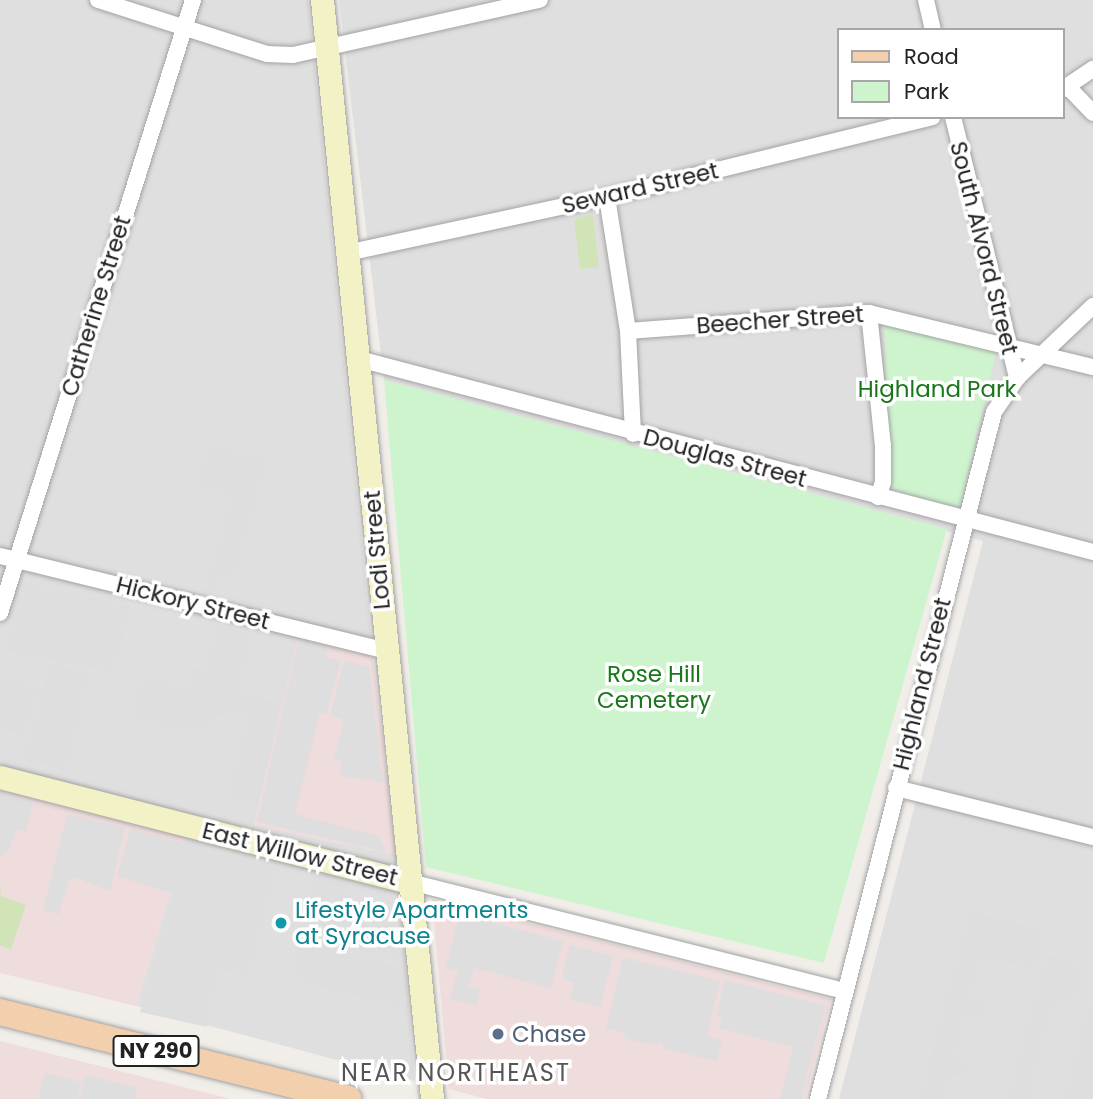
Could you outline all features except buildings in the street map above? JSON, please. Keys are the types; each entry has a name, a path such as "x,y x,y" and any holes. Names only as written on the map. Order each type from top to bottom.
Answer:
{"main road":[{"name":"NY 290","path":"0,1012 348,1099"}],"street":[{"path":"98,0 267,54 293,55 540,0"},
{"name":"Catherine Street","path":"0,613 193,0"},
{"name":"Lodi Street","path":"322,0 432,1099"},
{"path":"926,0 933,28"},
{"path":"1093,69 1066,88 1093,113"},
{"name":"Seward Street","path":"347,253 607,197 924,119"},
{"name":"South Alvord Street","path":"953,119 1017,378"},
{"path":"607,197 628,331 634,434"},
{"name":"Highland Street","path":"818,1099 994,412 1017,378 1093,306"},
{"path":"869,313 883,446 883,482 878,497"},
{"name":"Beecher Street","path":"628,331 869,313 1093,367"},
{"name":"Douglas Street","path":"359,359 634,434 1093,552"},
{"name":"Hickory Street","path":"0,556 386,651"},
{"name":"East Willow Street","path":"0,777 845,991"},
{"path":"896,788 1093,837"}],"shaded area":[{"path":"0,0 308,0 373,657 300,634 254,825 396,855 415,1081 136,1006 187,837 0,789"},
{"path":"339,0 1093,0 1093,1099 839,1099 983,541 384,380"},
{"path":"208,443 268,460 234,581 220,577 214,596 204,593 231,496 196,486"},
{"path":"27,582 131,607 114,672 5,651"},
{"path":"216,625 251,634 239,693 281,703 258,803 228,796 248,715 235,711 216,717 211,729 200,727 197,735 132,719 140,681 147,677 187,687 192,667 206,670"},
{"path":"299,633 373,657 396,855 254,825"},
{"path":"299,639 328,646 326,657 341,661 326,715 320,713 295,814 379,836 386,852 257,822"},
{"path":"344,661 369,667 383,782 340,776 342,761 334,759 344,720 330,716"},
{"path":"50,664 90,673 67,770 23,759"},
{"path":"0,676 40,686 26,736 0,729"},
{"path":"0,789 187,837 136,1006 0,973"},
{"path":"0,793 33,803 26,832 16,830 8,853 0,857"},
{"path":"67,814 125,828 110,891 76,878 69,880 59,914 43,910"},
{"path":"130,829 277,869 250,977 219,969 207,1027 140,1012 174,894 117,876"},
{"path":"316,870 350,880 346,896 393,903 399,959 334,944 332,948 405,969 408,1010 290,979"},
{"path":"432,899 831,999 805,1099 487,1099 449,1089"},
{"path":"968,911 1045,931 1036,969 981,956 971,997 984,1001 980,1019 966,1016 956,1057 969,1061 965,1077 951,1074 944,1099 920,1099"},
{"path":"459,914 563,941 551,988 474,968 469,987 480,990 476,1006 450,999 458,971 446,968"},
{"path":"570,945 613,956 600,1007 570,1000 574,983 562,978"},
{"path":"1046,955 1085,965 1074,1003 1058,999 1050,1014 1028,1099 1008,1099"},
{"path":"623,958 720,981 707,1036 722,1040 717,1061 663,1048 664,1043 658,1042 657,1046 624,1038 625,1033 606,1028"},
{"path":"725,980 825,1006 801,1099 780,1099 793,1047 719,1028 722,1018 716,1016"},
{"path":"1086,1009 1093,1011 1093,1099 1064,1099"},
{"path":"0,1041 231,1099 0,1099"},
{"path":"45,1073 81,1082 78,1099 38,1099"},
{"path":"85,1075 136,1088 136,1099 80,1099"}],"green space":[{"path":"593,214 599,267 580,269 574,220"},
{"name":"Highland Park","path":"884,323 996,352 961,504 956,508 895,493 891,487"},
{"name":"Rose Hill Cemetery","path":"384,380 947,529 824,963 426,867"},
{"path":"0,885 1,896 26,905 11,949 0,946"}],"place":[{"name":"Lifestyle Apartments at Syracuse","path":"281,923"},
{"name":"Chase","path":"498,1034"}],"district":[{"name":"NEAR NORTHEAST","path":"456,1073"}]}
